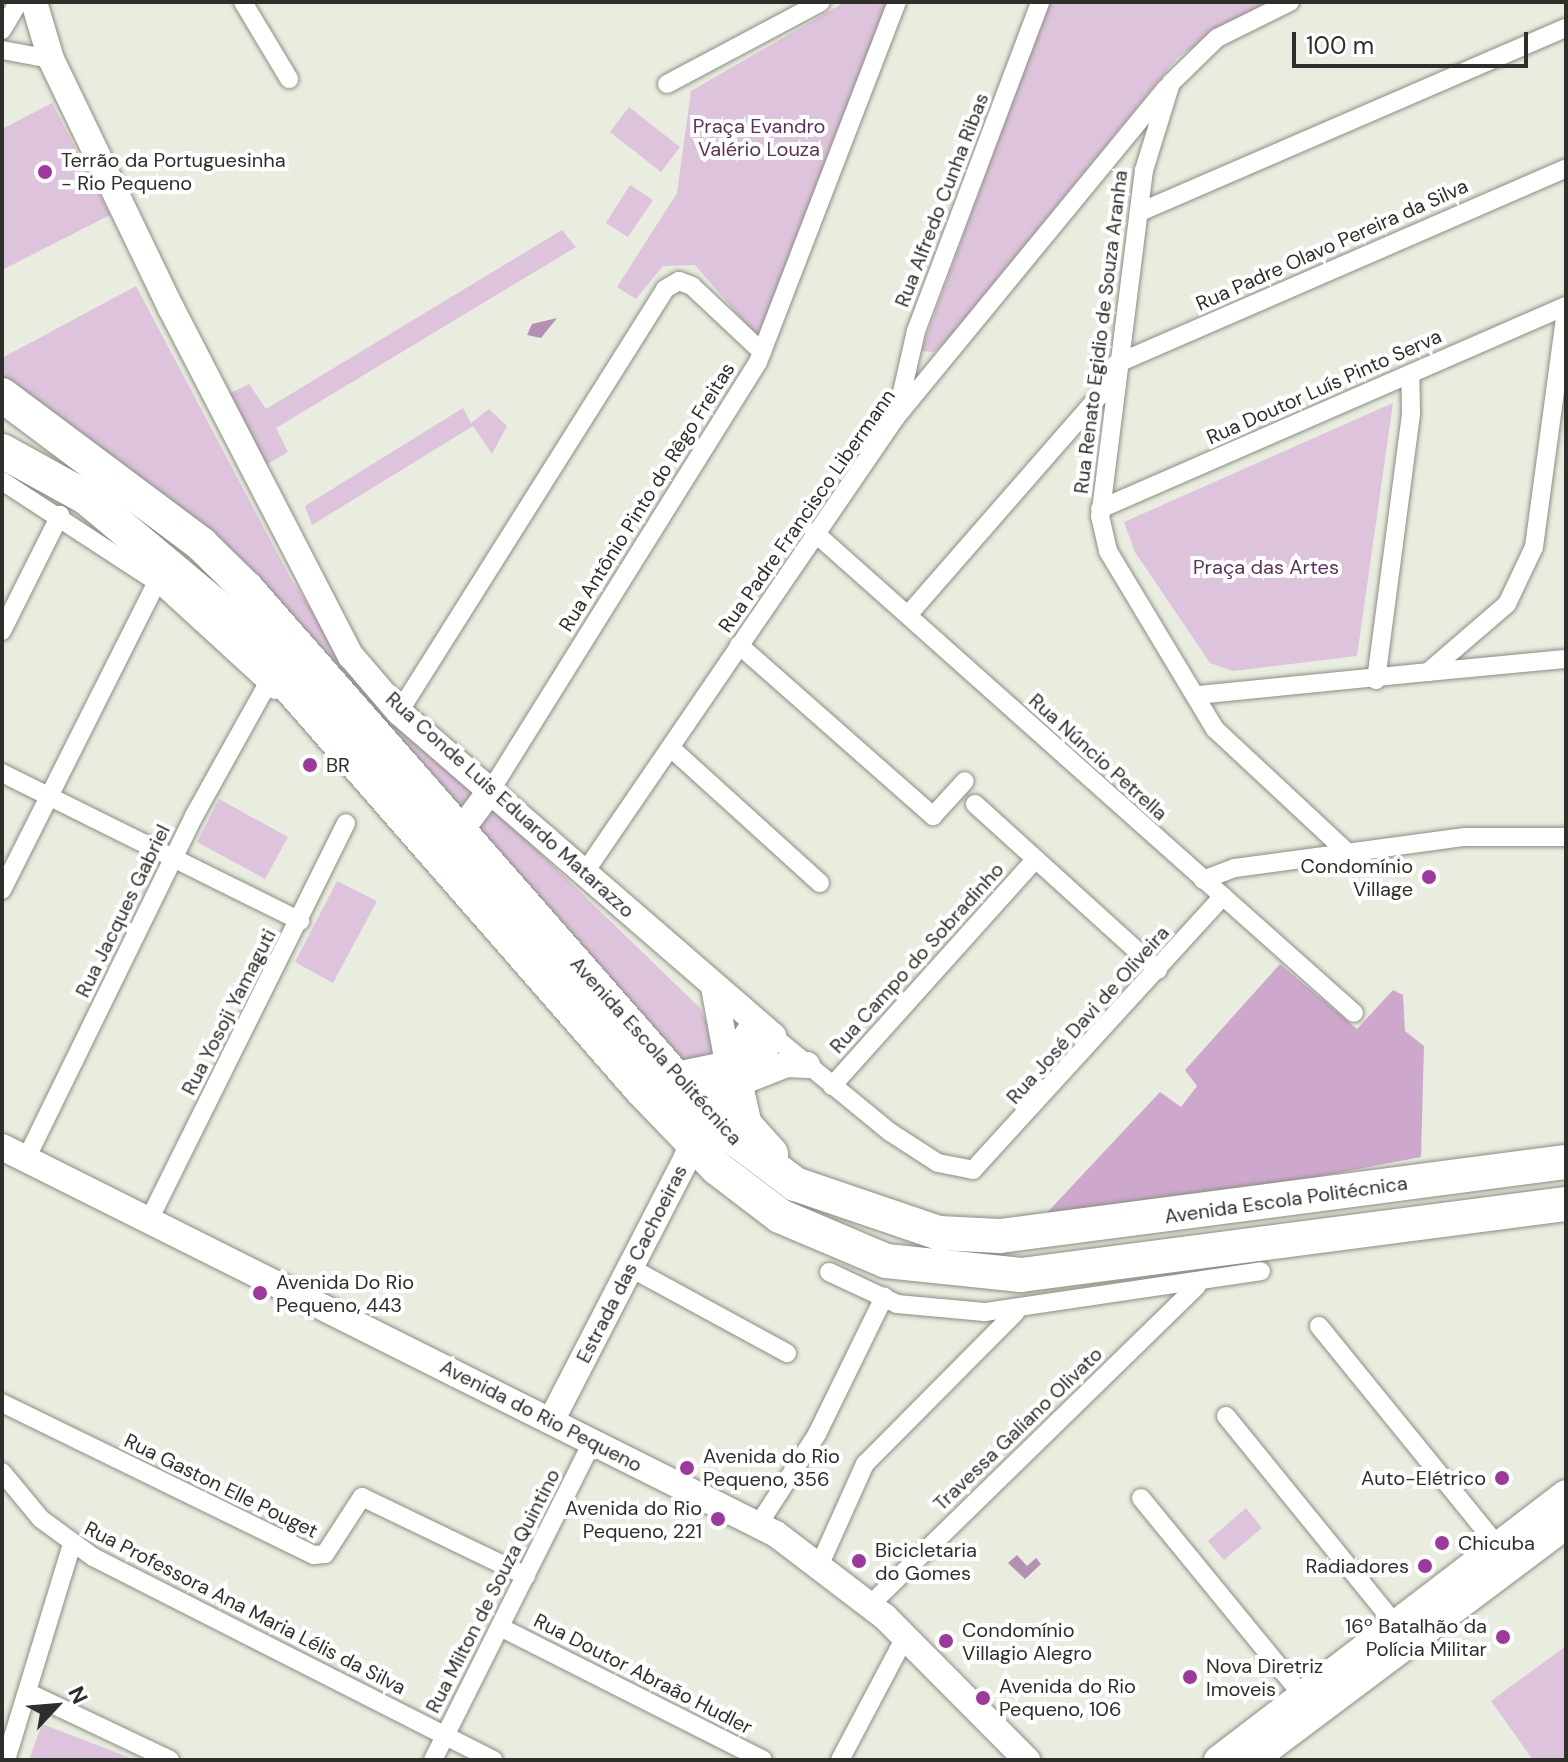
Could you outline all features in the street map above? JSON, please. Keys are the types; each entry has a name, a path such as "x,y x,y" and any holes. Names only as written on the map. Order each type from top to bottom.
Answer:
{"highway":[{"name":"Avenida Escola Politécnica","path":"2,395 201,544 461,830 677,1079 702,1131 809,1189 939,1233 1000,1236 1566,1162"},
{"name":"Avenida Escola Politécnica","path":"2,451 87,498 185,574 780,1216 835,1242 886,1261 978,1275 1566,1204"},
{"path":"410,819 436,835 461,830"},
{"path":"677,1079 735,1077 745,1125 809,1189"}],"main road":[{"path":"1218,1760 1566,1494"},
{"path":"1253,1760 1566,1525"}],"street":[{"path":"2,30 19,2"},
{"name":"Rua Conde Luis Eduardo Matarazzo","path":"34,2 51,59 333,628 399,712 832,1086 938,1163 967,1171 986,1163"},
{"path":"243,2 289,79"},
{"path":"667,84 821,2"},
{"path":"762,352 897,2"},
{"name":"Rua Alfredo Cunha Ribas","path":"896,417 916,331 1040,2"},
{"name":"Rua Renato Egidio de Souza Aranha","path":"1290,2 1217,38 1171,83 1144,170 1115,371 1100,509 1108,551 1198,695 1215,729 1347,852"},
{"path":"1140,212 1566,28"},
{"path":"2,50 51,59"},
{"name":"Rua Padre Francisco Libermann","path":"585,872 814,532 896,417 1125,134 1171,83"},
{"path":"1125,134 1149,151"},
{"path":"1112,150 1144,170"},
{"name":"Rua Padre Olavo Pereira da Silva","path":"1115,371 1566,168"},
{"name":"Rua Antônio Pinto do Rêgo Freitas","path":"399,712 665,289 679,281 692,286 762,352 491,790"},
{"path":"1428,672 1507,604 1534,547 1566,307"},
{"name":"Rua Doutor Luís Pinto Serva","path":"1100,509 1566,307"},
{"path":"908,615 1115,371"},
{"path":"1376,680 1411,413 1410,374"},
{"name":"Avenida Escola Politécnica","path":"2,481 60,515 157,582 267,685 310,710"},
{"path":"2,631 60,515"},
{"name":"Rua Núncio Petrella","path":"814,532 1354,1013"},
{"path":"2,890 157,582"},
{"path":"739,645 933,816 965,781"},
{"path":"1198,695 1376,680 1566,659"},
{"name":"Rua Jacques Gabriel","path":"10,1156 267,685"},
{"path":"671,748 820,883"},
{"path":"2,773 300,921"},
{"path":"461,830 491,790"},
{"path":"975,804 1158,970"},
{"name":"Rua Yosoji Yamaguti","path":"149,1220 346,823"},
{"path":"1203,880 1235,868 1465,837 1566,837"},
{"name":"Rua Campo do Sobradinho","path":"832,1086 1035,860"},
{"name":"Rua José Davi de Oliveira","path":"986,1163 1223,896"},
{"path":"714,987 735,1077 787,1064 807,1065"},
{"name":"Estrada das Cachoeiras","path":"551,1421 702,1131 764,1029"},
{"name":"Avenida do Rio Pequeno","path":"10,1156 149,1220 758,1525 820,1564 870,1605 1027,1760"},
{"path":"629,1267 787,1353"},
{"path":"829,1272 884,1297 944,1312 1016,1312 1197,1286 1261,1271"},
{"name":"Travessa Galiano Olivato","path":"870,1605 1197,1286"},
{"path":"758,1525 817,1434 884,1297"},
{"path":"820,1564 865,1464 1016,1312"},
{"path":"1319,1326 1498,1546"},
{"name":"Rua Gaston Elle Pouget","path":"2,1403 314,1555 325,1554 362,1497 526,1576"},
{"path":"1226,1416 1396,1625"},
{"name":"Rua Milton de Souza Quintino","path":"433,1760 502,1628 592,1442"},
{"name":"Rua Professora Ana Maria Lélis da Silva","path":"2,1472 72,1544 494,1760"},
{"path":"1141,1498 1303,1696"},
{"path":"6,1760 29,1693 72,1544"},
{"name":"Rua Doutor Abraão Hudler","path":"502,1628 763,1760"},
{"path":"840,1760 905,1637"},
{"path":"29,1693 170,1760"}],"green space":[{"name":"Praça Evandro Valério Louza","path":"845,2 888,2 761,341 695,265 663,266 636,299 617,287 677,193 691,91"},
{"path":"1049,2 1266,2 1178,57 948,339 934,352 921,351"},
{"name":"Terrão da Portuguesinha - Rio Pequeno","path":"52,103 110,215 2,270 2,129"},
{"path":"629,107 680,147 661,172 610,132"},
{"path":"630,185 653,200 628,237 606,223"},
{"path":"562,230 576,247 276,428 288,452 264,466 228,394 249,384 266,409"},
{"path":"136,286 292,581 355,674 700,1008 714,1040 711,1071 686,1074 190,515 2,377 2,358"},
{"name":"Praça das Artes","path":"1393,403 1357,656 1233,671 1210,663 1135,552 1124,522"},
{"path":"463,408 471,423 489,409 507,426 492,454 473,426 312,525 305,506"},
{"path":"219,799 288,837 265,879 197,842"},
{"path":"337,881 377,901 333,983 295,962"},
{"path":"1246,1508 1262,1528 1224,1560 1208,1541"},
{"path":"1566,1646 1566,1760 1533,1760 1491,1701"},
{"path":"42,1724 136,1760 29,1760"}],"shaded area":[{"path":"557,318 541,338 527,335 532,324"},
{"path":"1280,964 1357,1029 1393,990 1403,995 1405,1031 1424,1046 1421,1157 1197,1200 1042,1218 1160,1092 1181,1107 1197,1086 1185,1070"},
{"path":"1017,1555 1027,1566 1036,1558 1041,1564 1025,1579 1008,1563"}],"place":[{"name":"Terrão da Portuguesinha - Rio Pequeno","path":"45,172"},
{"name":"BR","path":"310,765"},
{"name":"Condomínio Village","path":"1429,877"},
{"name":"Avenida Do Rio Pequeno, 443","path":"260,1293"},
{"name":"Avenida do Rio Pequeno, 356","path":"687,1468"},
{"name":"Auto-Elétrico","path":"1502,1478"},
{"name":"Avenida do Rio Pequeno, 221","path":"718,1519"},
{"name":"Chicuba","path":"1442,1543"},
{"name":"Bicicletaria do Gomes","path":"859,1561"},
{"name":"Radiadores","path":"1425,1566"},
{"name":"16º Batalhão da Polícia Militar","path":"1503,1637"},
{"name":"Condomínio Villagio Alegro","path":"946,1641"},
{"name":"Nova Diretriz Imoveis","path":"1190,1677"},
{"name":"Avenida do Rio Pequeno, 106","path":"983,1698"}]}
